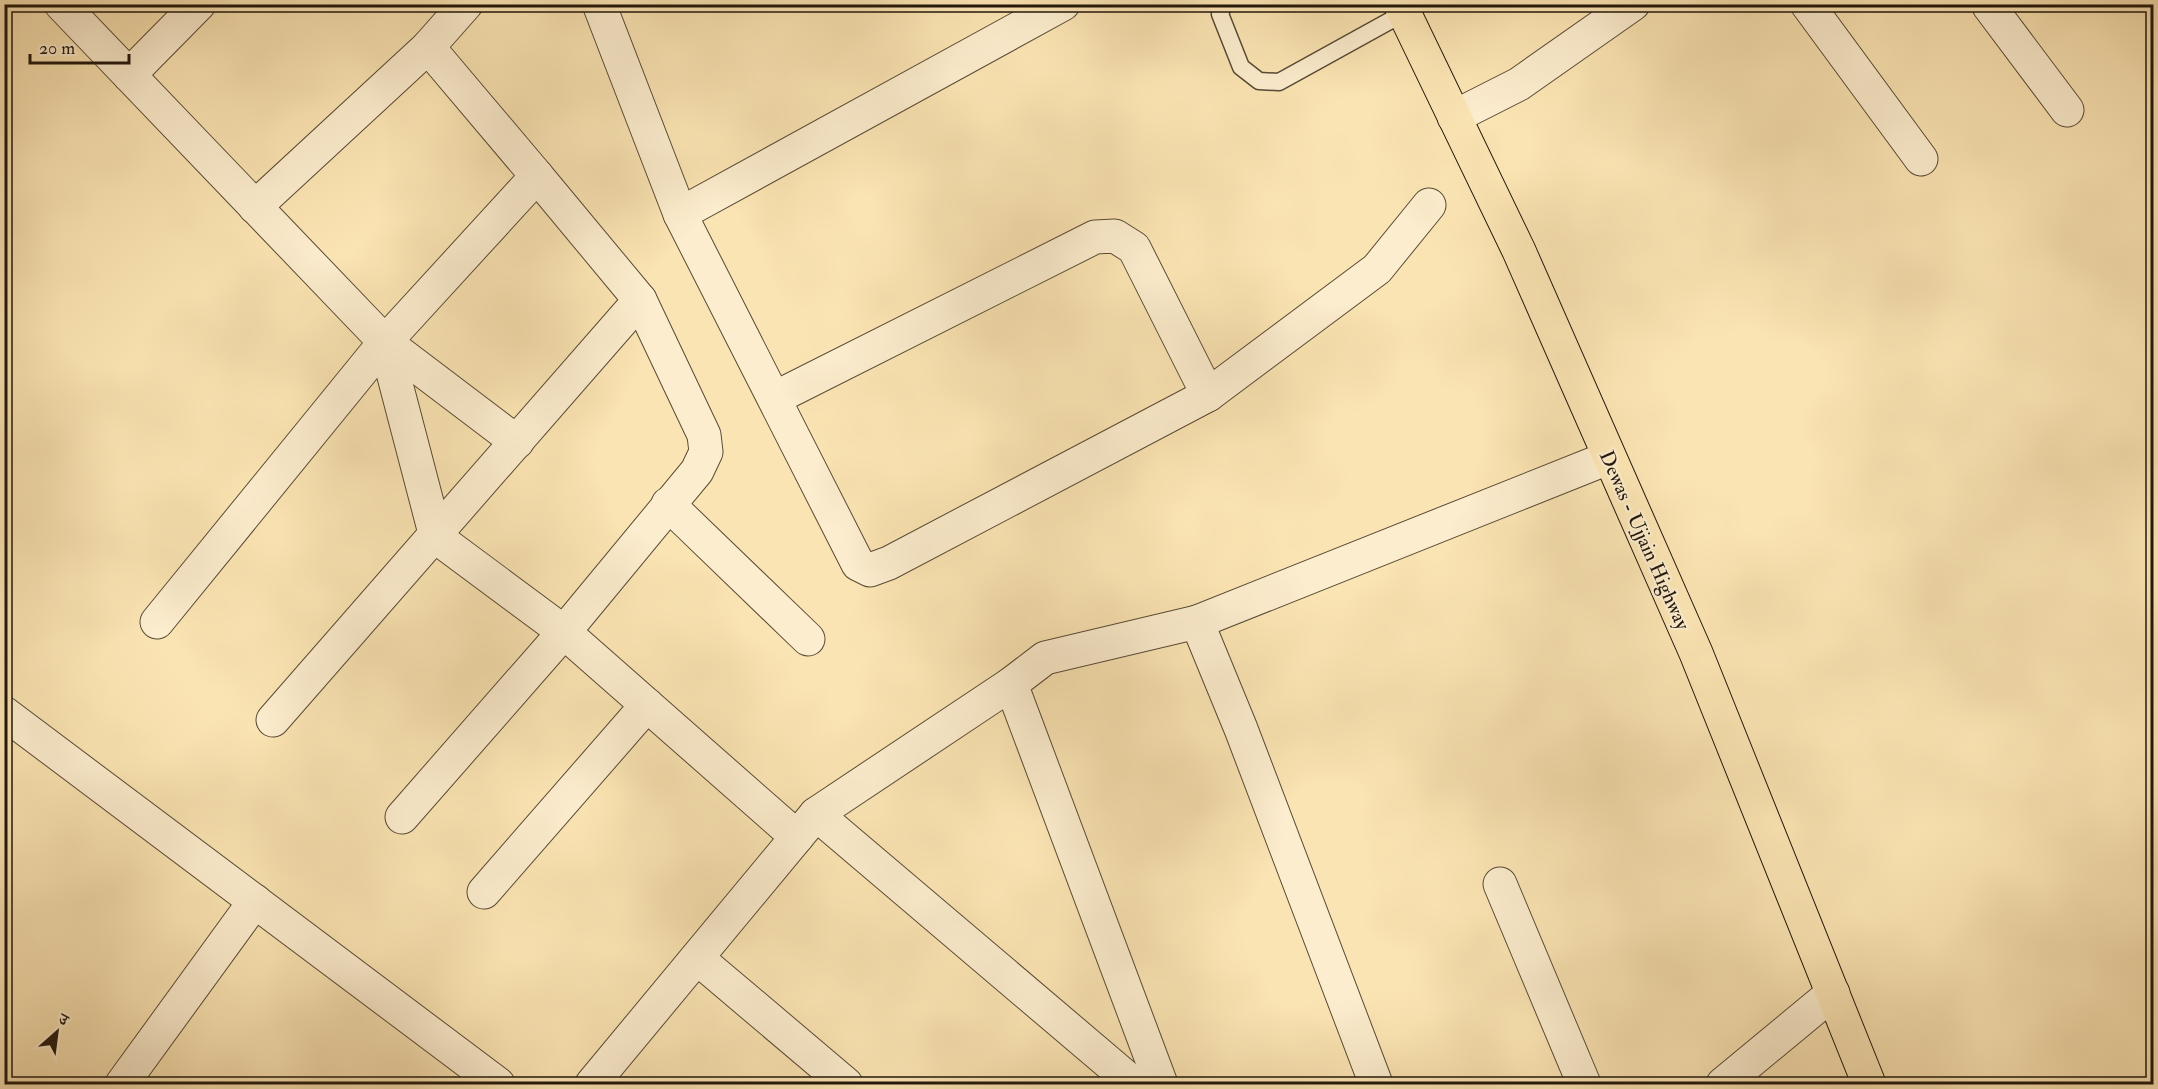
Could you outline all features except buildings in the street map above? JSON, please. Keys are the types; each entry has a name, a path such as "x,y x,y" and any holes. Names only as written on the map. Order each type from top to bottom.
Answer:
{"main road":[{"name":"Dewas - Ujjain Highway","path":"1402,9 1519,251 1608,458 1696,653 1869,1084"}],"street":[{"path":"61,4 385,342 517,442"},
{"path":"129,75 199,4"},
{"path":"255,207 428,47 466,4"},
{"path":"599,4 680,214 858,564 870,570 889,563 1208,395 1377,269 1429,205"},
{"path":"680,214 1063,4"},
{"path":"1454,117 1519,84 1633,4"},
{"path":"1807,4 1920,159"},
{"path":"1992,4 1989,6 2067,110"},
{"path":"402,818 564,632 696,471 706,452 704,435 640,300 428,47"},
{"path":"157,622 385,342 537,176"},
{"path":"775,398 1095,237 1115,236 1134,248 1208,395"},
{"path":"273,720 436,537 640,300"},
{"path":"385,342 436,537 564,632 647,705 806,825 1134,1084"},
{"path":"592,1084 806,825 1011,684 1045,658 1197,622 1608,458"},
{"path":"668,504 808,639"},
{"path":"1197,622 1241,729 1376,1084"},
{"path":"1011,684 1161,1084"},
{"path":"484,892 647,705"},
{"path":"4,713 498,1084"},
{"path":"1500,884 1584,1084"},
{"path":"122,1084 255,901"},
{"path":"697,958 846,1084"},
{"path":"1723,1084 1833,993"}],"lane":[{"path":"1224,4 1220,14 1241,67 1259,81 1279,82 1402,9"}]}
